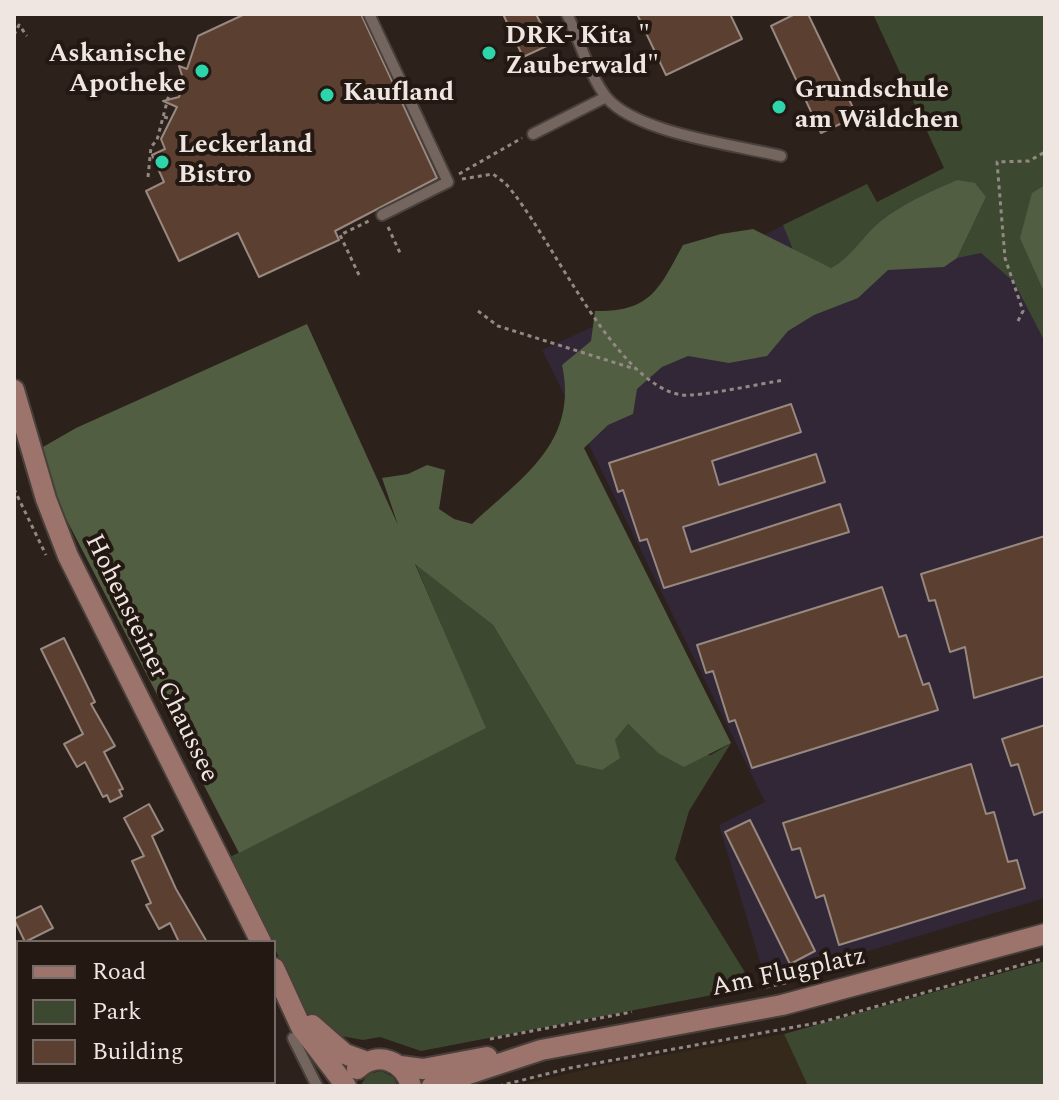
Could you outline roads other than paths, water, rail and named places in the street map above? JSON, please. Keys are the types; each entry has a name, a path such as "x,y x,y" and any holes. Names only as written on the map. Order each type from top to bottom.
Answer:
{"main road":[{"name":"Hohensteiner Chaussee","path":"14,390 46,499 79,581 260,940"},
{"name":"Am Flugplatz","path":"367,1062 381,1059 400,1066 423,1069 782,1005 1045,934"},
{"path":"276,970 313,1026 345,1054 367,1062"},
{"path":"276,971 301,1027 347,1086 354,1072 367,1062"},
{"name":"Am Flugplatz","path":"432,1086 541,1050"},
{"path":"400,1066 411,1086"}],"lane":[{"path":"369,14 448,182 382,215"},
{"path":"567,14 606,97 629,114 662,126 781,156"},
{"path":"533,134 606,97"},
{"path":"293,1038 317,1086"}],"place":[{"name":"DRK- Kita \" Zauberwald\"","path":"489,53"},
{"name":"Askanische Apotheke","path":"202,71"},
{"name":"Kaufland","path":"327,95"},
{"name":"Grundschule am Wäldchen","path":"779,107"},
{"name":"Leckerland Bistro","path":"162,162"}]}
